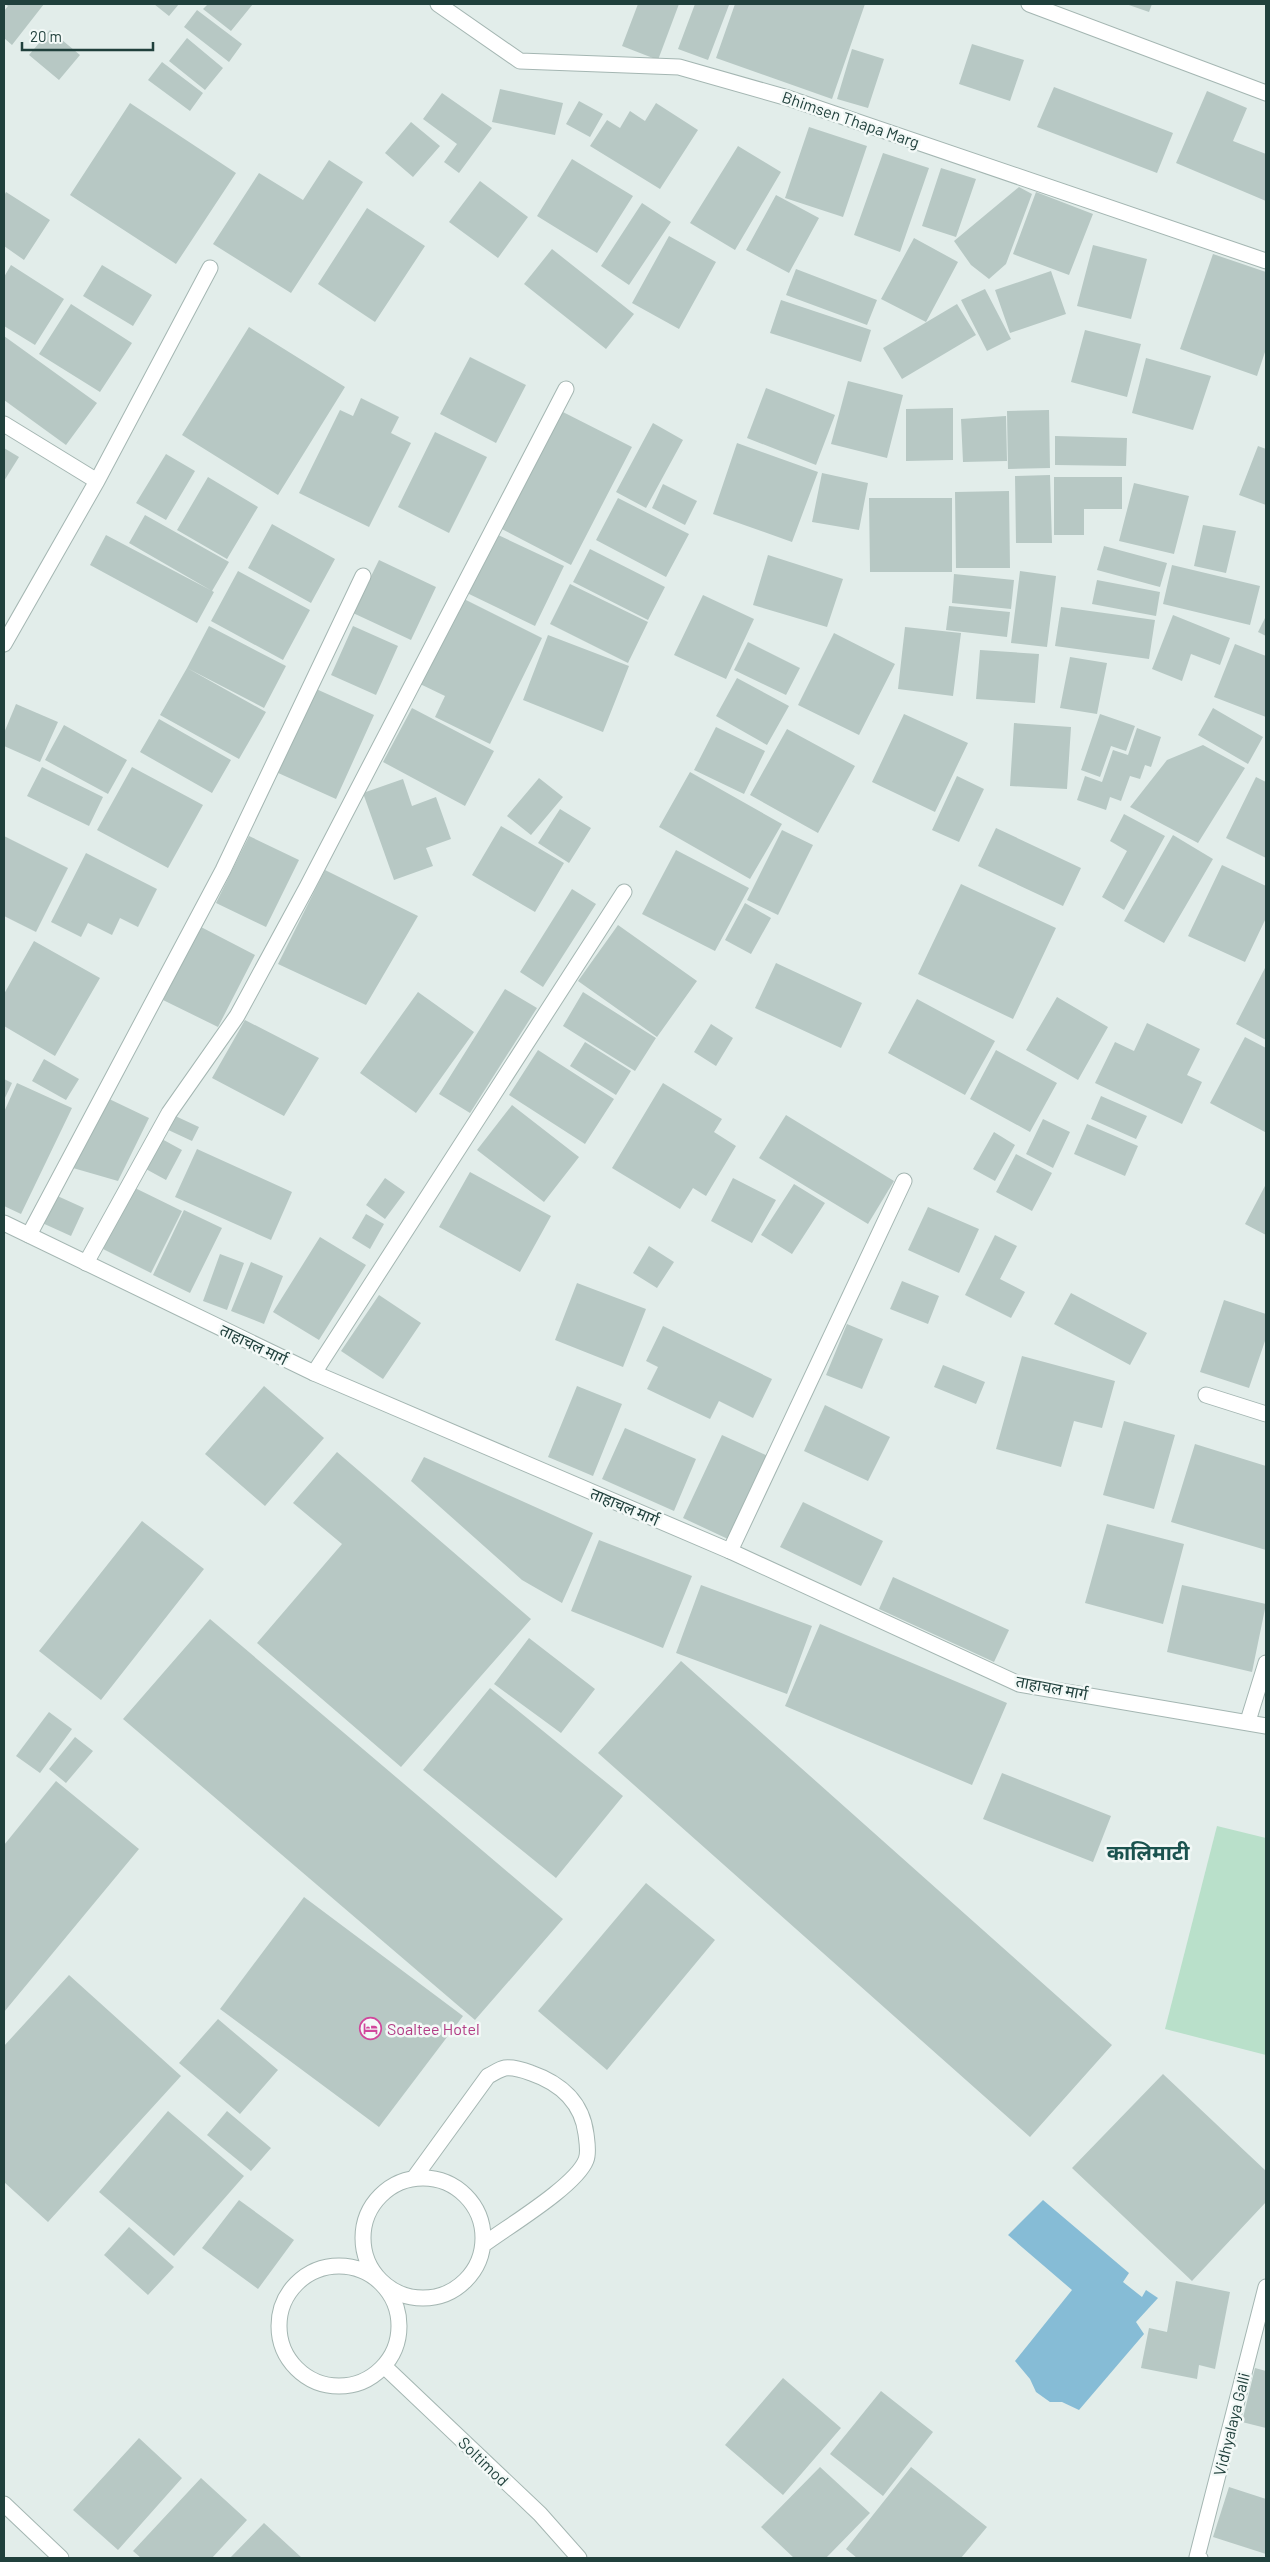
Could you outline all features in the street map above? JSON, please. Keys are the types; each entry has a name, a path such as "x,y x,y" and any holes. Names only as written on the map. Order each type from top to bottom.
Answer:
{"street":[{"name":"Bhimsen Thapa Marg","path":"438,4 520,61 680,67 788,98 1266,261"},
{"path":"1030,4 1266,93"},
{"path":"4,644 97,481 210,268"},
{"path":"86,1263 169,1113 242,1007 307,887 566,389"},
{"path":"4,424 97,481"},
{"path":"29,1235 223,870 363,576"},
{"path":"314,1373 624,892"},
{"path":"730,1551 904,1181"},
{"name":"ताहाचल मार्ग","path":"4,1223 314,1373 730,1551 1019,1684 1266,1726"},
{"path":"1206,1395 1266,1414"},
{"path":"1248,1722 1266,1663"},
{"path":"414,2178 488,2076 504,2068 520,2069 549,2079 566,2091 578,2108 585,2124 588,2145 586,2160 571,2181 483,2245"},
{"path":"414,2178 396,2184 381,2195 370,2210 364,2227 363,2246 369,2264 380,2280 391,2295 398,2313 399,2331 394,2349 385,2367 370,2378 352,2384 333,2386 315,2381 299,2370 286,2356 279,2338 279,2318 284,2300 294,2284 310,2272 327,2267 346,2266 364,2271 380,2280 396,2292 414,2297 434,2297 452,2291 468,2279 479,2262 483,2245 483,2226 476,2209 465,2194 450,2184 433,2178 414,2178"},
{"name":"Vidhyalaya Galli","path":"1200,2558 1196,2557 1266,2287"},
{"name":"Soltimod","path":"385,2367 540,2514 579,2558"},
{"path":"4,2504 61,2558"}],"green space":[{"path":"1217,1826 1266,1838 1266,2055 1165,2029"}],"water":[{"path":"1043,2200 1129,2273 1123,2282 1142,2297 1146,2290 1158,2298 1136,2322 1144,2334 1079,2410 1062,2402 1050,2402 1036,2392 1030,2379 1015,2361 1072,2290 1008,2235"}],"building":[{"path":"5,4 44,4 12,45 4,38 4,11 8,6"},
{"path":"154,4 179,4 169,16"},
{"path":"208,4 253,4 231,31 203,9"},
{"path":"638,4 679,4 658,60 622,46"},
{"path":"695,4 729,5 708,60 678,49"},
{"path":"735,4 865,4 832,99 716,58"},
{"path":"1126,4 1152,4 1149,12"},
{"path":"197,10 242,44 229,62 184,27"},
{"path":"50,30 80,55 59,80 29,55"},
{"path":"187,38 223,68 205,90 169,61"},
{"path":"972,44 1024,60 1010,101 959,84"},
{"path":"852,49 884,59 868,108 837,99"},
{"path":"162,62 203,93 190,111 148,80"},
{"path":"1054,87 1173,133 1157,173 1037,127"},
{"path":"500,89 563,103 555,135 492,122"},
{"path":"1207,91 1247,108 1233,141 1266,154 1266,201 1176,163"},
{"path":"442,93 492,128 459,173 444,162 457,144 423,119"},
{"path":"579,101 603,114 590,137 566,124"},
{"path":"130,103 236,173 176,264 70,195"},
{"path":"656,103 698,130 660,189 590,146 607,120 620,128 630,111 645,121"},
{"path":"411,122 440,146 413,177 385,153"},
{"path":"809,127 867,146 843,217 785,198"},
{"path":"738,146 781,172 735,250 690,223"},
{"path":"883,153 929,168 900,252 854,235"},
{"path":"572,159 633,196 597,253 537,216"},
{"path":"329,160 363,182 291,293 213,244 259,173 303,200"},
{"path":"941,168 976,179 956,237 922,226"},
{"path":"480,181 528,217 498,258 449,222"},
{"path":"1019,187 1032,194 1006,264 989,279 971,265 954,241"},
{"path":"6,192 50,220 24,260 4,246 4,196"},
{"path":"1036,192 1093,214 1069,275 1013,254"},
{"path":"776,195 819,218 789,273 746,250"},
{"path":"642,203 671,222 629,285 601,266"},
{"path":"367,208 425,246 375,322 318,284"},
{"path":"669,236 716,262 679,329 632,303"},
{"path":"914,238 958,262 926,322 881,299"},
{"path":"1093,245 1147,259 1131,319 1077,306"},
{"path":"552,249 634,314 606,349 524,284"},
{"path":"1213,254 1266,272 1266,349 1257,376 1180,349"},
{"path":"11,265 64,299 35,345 4,326 4,277"},
{"path":"102,265 152,295 133,326 83,296"},
{"path":"796,269 877,300 867,325 786,295"},
{"path":"1051,271 1066,314 1010,333 995,290"},
{"path":"985,289 1011,339 987,351 961,300"},
{"path":"781,300 871,330 861,362 770,333"},
{"path":"71,304 132,343 100,392 39,354"},
{"path":"957,304 976,335 902,379 883,348"},
{"path":"249,327 345,387 278,495 182,435"},
{"path":"1085,330 1141,344 1127,397 1071,382"},
{"path":"4,336 97,403 66,445 4,400"},
{"path":"470,357 526,385 496,443 440,414"},
{"path":"1146,358 1211,376 1193,430 1132,413"},
{"path":"848,381 903,395 887,458 831,444"},
{"path":"766,388 835,415 816,465 747,438"},
{"path":"361,398 399,417 391,433 411,443 369,527 299,493 340,410 353,416"},
{"path":"953,408 953,460 906,461 906,409"},
{"path":"557,409 632,447 571,565 496,526"},
{"path":"1049,410 1050,468 1008,469 1007,411"},
{"path":"1006,416 1007,461 963,462 961,419"},
{"path":"653,423 683,440 646,508 616,492"},
{"path":"435,432 487,457 449,533 398,507"},
{"path":"1055,436 1127,438 1126,466 1055,465"},
{"path":"737,443 818,472 792,542 713,514"},
{"path":"1258,446 1266,449 1266,505 1239,495"},
{"path":"4,448 19,457 4,481"},
{"path":"166,454 195,471 166,520 136,503"},
{"path":"822,473 868,483 859,530 812,522"},
{"path":"1050,475 1052,543 1016,543 1015,476"},
{"path":"208,477 258,507 227,559 177,530"},
{"path":"1054,477 1122,477 1122,509 1084,509 1084,535 1054,535"},
{"path":"1134,483 1189,496 1174,554 1119,541"},
{"path":"663,484 697,501 685,525 652,508"},
{"path":"1009,491 1010,568 956,568 955,492"},
{"path":"618,498 689,534 666,577 596,540"},
{"path":"869,498 952,498 952,572 870,572"},
{"path":"145,515 229,562 212,591 129,543"},
{"path":"272,524 335,559 311,603 248,568"},
{"path":"1203,525 1236,531 1226,573 1194,566"},
{"path":"496,534 564,566 535,626 467,593"},
{"path":"106,535 214,592 197,623 90,565"},
{"path":"1104,546 1167,563 1160,587 1097,570"},
{"path":"590,549 665,587 648,620 573,582"},
{"path":"768,555 843,579 827,627 753,605"},
{"path":"379,560 436,587 411,640 353,613"},
{"path":"1172,565 1260,586 1250,625 1163,604"},
{"path":"238,571 310,610 283,660 211,621"},
{"path":"1020,571 1056,576 1047,647 1011,643"},
{"path":"954,574 1014,580 1011,609 952,603"},
{"path":"1097,580 1160,592 1156,616 1092,604"},
{"path":"570,584 648,622 628,663 550,624"},
{"path":"703,595 754,619 726,679 674,655"},
{"path":"460,597 542,638 490,744 435,717 445,696 418,683"},
{"path":"949,606 1010,612 1007,637 946,630"},
{"path":"1061,607 1155,620 1149,659 1055,646"},
{"path":"1173,615 1230,638 1220,665 1191,654 1182,681 1152,669"},
{"path":"1266,616 1266,636 1258,632"},
{"path":"209,626 286,666 264,708 187,668"},
{"path":"353,626 398,646 376,695 331,675"},
{"path":"905,627 961,633 953,696 898,689"},
{"path":"834,633 895,664 859,735 798,705"},
{"path":"548,635 629,666 603,732 523,700"},
{"path":"748,642 800,668 786,695 734,670"},
{"path":"1235,644 1266,656 1266,717 1214,697"},
{"path":"980,650 1039,654 1035,703 976,699"},
{"path":"1070,657 1107,663 1097,714 1060,708"},
{"path":"187,668 266,712 239,759 160,715"},
{"path":"737,678 789,706 767,745 716,716"},
{"path":"314,688 374,715 336,799 276,772"},
{"path":"16,704 58,722 40,762 4,746 4,733"},
{"path":"412,708 494,751 465,806 383,762"},
{"path":"1213,708 1263,737 1248,764 1198,735"},
{"path":"904,714 968,743 935,812 872,782"},
{"path":"1100,714 1135,726 1126,751 1111,746 1100,777 1081,770"},
{"path":"159,719 231,760 212,793 140,752"},
{"path":"1014,723 1071,727 1067,789 1010,786"},
{"path":"64,725 127,760 108,794 45,760"},
{"path":"716,727 765,751 744,794 694,770"},
{"path":"1137,728 1161,737 1151,767 1145,765 1140,779 1130,776 1121,801 1110,797 1106,810 1077,800 1085,776 1102,782 1113,750 1128,755"},
{"path":"787,729 855,766 818,833 750,795"},
{"path":"1203,745 1245,768 1198,843 1130,807 1167,760"},
{"path":"42,767 103,797 89,826 27,796"},
{"path":"132,767 203,805 168,868 97,830"},
{"path":"690,772 782,824 750,879 659,827"},
{"path":"957,776 984,789 959,842 932,830"},
{"path":"1256,777 1266,782 1266,858 1226,838"},
{"path":"539,778 563,797 531,835 507,816"},
{"path":"403,779 412,806 436,797 451,839 426,848 433,866 394,880 363,793"},
{"path":"560,809 591,828 569,863 538,843"},
{"path":"1124,814 1165,836 1124,910 1102,897 1127,851 1110,841"},
{"path":"501,826 564,863 535,912 472,875"},
{"path":"996,828 1081,868 1063,906 978,866"},
{"path":"782,830 813,845 778,915 747,900"},
{"path":"1173,835 1213,859 1164,943 1124,921"},
{"path":"4,836 68,868 36,932 4,916"},
{"path":"249,836 299,860 266,927 216,903"},
{"path":"676,850 749,888 715,951 642,914"},
{"path":"86,853 157,889 138,927 120,918 112,935 88,923 81,937 51,922"},
{"path":"1222,865 1266,886 1266,918 1245,962 1188,936"},
{"path":"325,870 418,916 366,1005 278,964"},
{"path":"961,884 1056,928 1013,1019 918,974"},
{"path":"572,889 596,904 543,987 520,972"},
{"path":"745,903 771,918 751,954 725,940"},
{"path":"618,925 697,981 657,1037 578,981"},
{"path":"201,927 255,955 218,1027 163,1000"},
{"path":"34,941 100,978 55,1056 4,1026 4,994"},
{"path":"776,963 862,1003 841,1048 755,1008"},
{"path":"1266,966 1266,1040 1236,1024"},
{"path":"505,989 537,1008 470,1113 439,1094"},
{"path":"418,992 474,1032 416,1113 360,1073"},
{"path":"583,992 656,1038 635,1071 563,1026"},
{"path":"1057,997 1108,1027 1078,1080 1026,1050"},
{"path":"917,999 995,1041 965,1095 888,1053"},
{"path":"245,1020 319,1058 284,1116 212,1078"},
{"path":"1147,1023 1200,1049 1187,1075 1202,1082 1182,1124 1095,1083 1115,1042 1134,1051"},
{"path":"711,1024 733,1038 716,1066 694,1052"},
{"path":"1245,1037 1266,1048 1265,1132 1210,1103"},
{"path":"585,1042 631,1071 616,1095 570,1066"},
{"path":"538,1050 614,1099 585,1144 509,1095"},
{"path":"996,1050 1057,1083 1030,1132 970,1099"},
{"path":"44,1059 79,1079 66,1100 32,1081"},
{"path":"4,1079 12,1083 4,1100"},
{"path":"17,1083 72,1108 21,1214 4,1206 4,1112"},
{"path":"663,1083 722,1119 714,1132 736,1146 706,1196 693,1188 680,1209 612,1168"},
{"path":"1101,1096 1147,1116 1136,1139 1091,1119"},
{"path":"105,1097 149,1118 118,1181 73,1168"},
{"path":"512,1105 579,1157 544,1202 477,1150"},
{"path":"171,1114 199,1127 192,1141 164,1128"},
{"path":"786,1115 894,1181 868,1224 759,1158"},
{"path":"1043,1119 1070,1132 1053,1168 1026,1154"},
{"path":"1087,1124 1138,1146 1125,1176 1074,1154"},
{"path":"994,1132 1015,1145 995,1181 973,1169"},
{"path":"160,1138 182,1150 166,1180 144,1168"},
{"path":"197,1149 292,1192 271,1240 175,1197"},
{"path":"1016,1154 1052,1173 1032,1211 996,1192"},
{"path":"470,1172 551,1216 520,1272 439,1227"},
{"path":"385,1178 405,1192 385,1219 366,1205"},
{"path":"733,1178 776,1200 752,1243 711,1221"},
{"path":"794,1184 825,1203 792,1254 761,1235"},
{"path":"1266,1184 1266,1235 1245,1224"},
{"path":"133,1187 182,1211 151,1273 103,1249"},
{"path":"53,1194 84,1208 71,1236 40,1222"},
{"path":"928,1207 979,1229 959,1273 908,1250"},
{"path":"184,1210 222,1228 190,1293 153,1275"},
{"path":"366,1214 384,1224 370,1249 352,1238"},
{"path":"995,1235 1017,1246 1000,1279 1025,1292 1011,1318 965,1295"},
{"path":"320,1237 366,1265 319,1340 273,1312"},
{"path":"649,1246 674,1262 657,1288 633,1273"},
{"path":"220,1254 244,1263 227,1310 203,1301"},
{"path":"251,1262 283,1276 264,1324 231,1311"},
{"path":"902,1281 939,1296 928,1324 890,1309"},
{"path":"577,1283 646,1309 623,1367 555,1340"},
{"path":"1071,1293 1147,1333 1130,1365 1054,1324"},
{"path":"379,1295 421,1323 383,1379 341,1351"},
{"path":"1224,1300 1266,1314 1266,1338 1249,1388 1200,1372"},
{"path":"847,1324 883,1339 862,1389 826,1375"},
{"path":"663,1326 772,1379 753,1418 719,1401 710,1419 647,1389 658,1367 646,1361"},
{"path":"1022,1356 1115,1381 1102,1428 1074,1421 1061,1467 996,1449"},
{"path":"943,1365 985,1382 976,1404 934,1387"},
{"path":"264,1386 324,1438 265,1506 205,1454"},
{"path":"577,1386 622,1404 593,1476 548,1457"},
{"path":"825,1405 890,1437 868,1481 804,1451"},
{"path":"1124,1421 1175,1435 1154,1509 1103,1495"},
{"path":"625,1428 696,1459 674,1511 602,1479"},
{"path":"722,1435 770,1457 730,1540 683,1518"},
{"path":"1195,1444 1266,1466 1266,1550 1171,1522"},
{"path":"337,1452 531,1619 401,1767 257,1643 342,1544 293,1503"},
{"path":"424,1457 593,1533 562,1603 522,1580 411,1481"},
{"path":"803,1502 883,1541 861,1586 780,1547"},
{"path":"142,1521 204,1569 101,1700 39,1651"},
{"path":"1107,1524 1184,1544 1163,1624 1085,1603"},
{"path":"599,1540 692,1576 663,1648 571,1611"},
{"path":"893,1577 1009,1630 994,1662 879,1609"},
{"path":"701,1585 812,1626 787,1694 676,1653"},
{"path":"1182,1585 1266,1604 1252,1672 1167,1652"},
{"path":"210,1619 563,1919 475,2020 123,1719"},
{"path":"820,1624 1007,1703 972,1785 785,1706"},
{"path":"529,1638 595,1689 561,1733 494,1684"},
{"path":"681,1661 1112,2045 1030,2137 598,1753"},
{"path":"490,1688 623,1796 556,1878 423,1770"},
{"path":"49,1712 72,1729 40,1773 16,1756"},
{"path":"75,1737 93,1751 66,1783 49,1769"},
{"path":"1002,1773 1111,1816 1093,1862 983,1819"},
{"path":"56,1781 139,1849 4,2012 4,1845"},
{"path":"646,1883 715,1940 607,2070 538,2011"},
{"path":"304,1897 463,2016 379,2127 220,2009"},
{"path":"69,1975 181,2076 48,2222 4,2182 4,2046"},
{"path":"218,2019 278,2070 240,2114 179,2063"},
{"path":"1163,2074 1266,2171 1266,2202 1192,2281 1072,2168"},
{"path":"168,2111 244,2176 174,2256 99,2192"},
{"path":"227,2111 271,2148 251,2171 207,2135"},
{"path":"239,2200 294,2240 258,2289 202,2248"},
{"path":"129,2227 174,2267 148,2295 104,2255"},
{"path":"1176,2281 1230,2292 1215,2369 1199,2365 1197,2379 1141,2368 1149,2328 1167,2332"},
{"path":"1255,2368 1266,2371 1266,2428 1242,2422"},
{"path":"783,2378 841,2428 783,2495 725,2445"},
{"path":"881,2391 933,2432 883,2496 830,2454"},
{"path":"139,2438 182,2478 118,2550 73,2510"},
{"path":"820,2467 870,2513 826,2558 794,2558 761,2527"},
{"path":"911,2467 987,2527 961,2558 857,2558 846,2549"},
{"path":"201,2478 247,2520 212,2558 141,2558 133,2551"},
{"path":"1229,2487 1266,2499 1266,2554 1213,2537"},
{"path":"264,2523 302,2558 230,2558"}],"place":[{"name":"Soaltee Hotel","path":"371,2028"}],"district":[{"name":"कालिमाटी","path":"1148,1851"}]}
